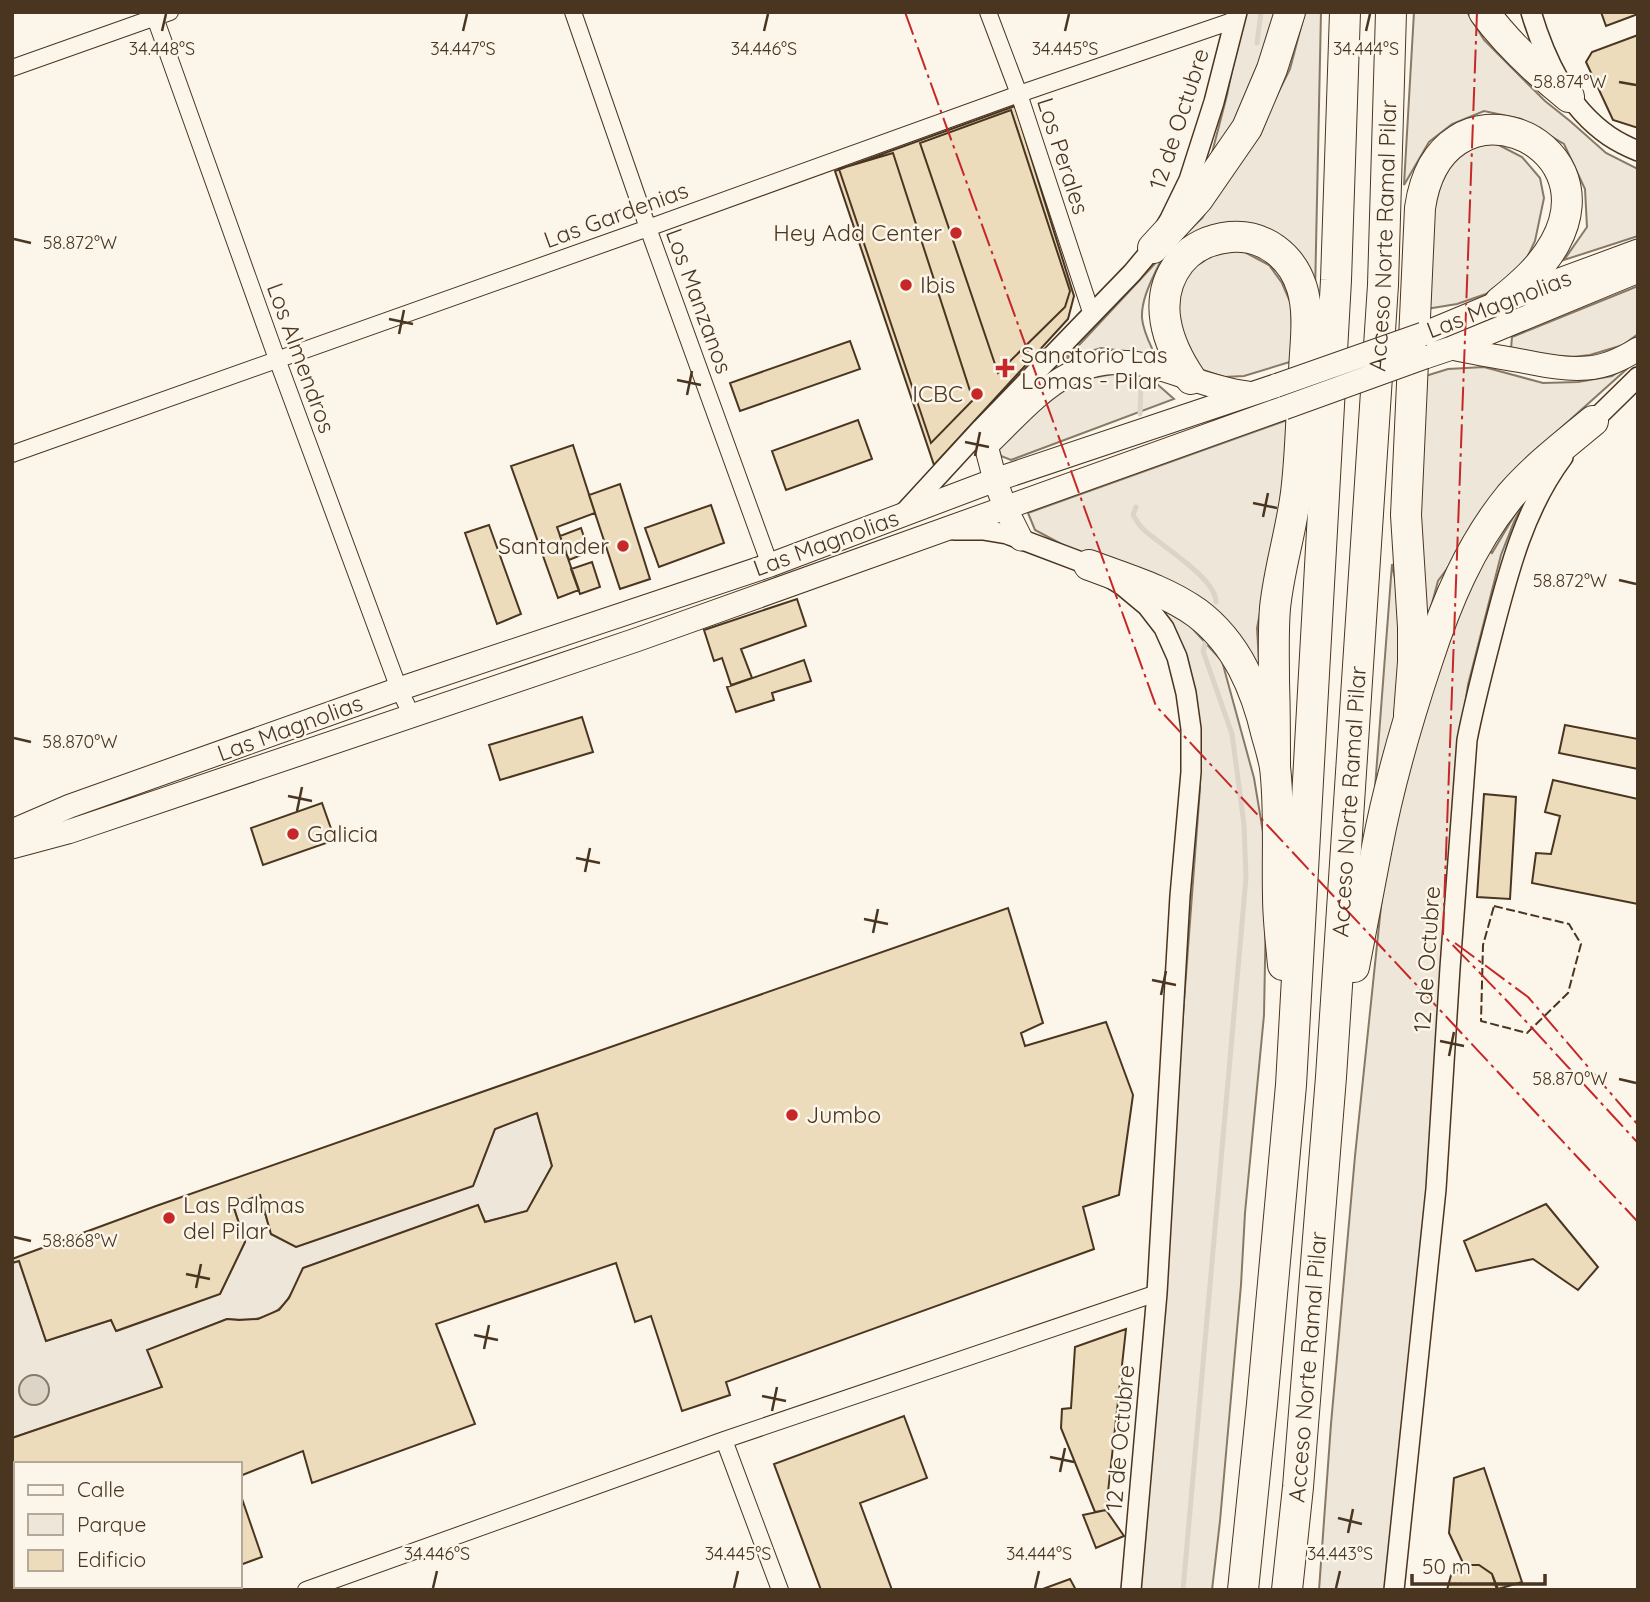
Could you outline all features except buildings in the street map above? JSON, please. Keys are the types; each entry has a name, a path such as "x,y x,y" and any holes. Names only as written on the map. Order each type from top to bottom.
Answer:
{"highway":[{"path":"1153,248 1198,199 1247,128 1272,69 1290,12"},
{"name":"Acceso Norte Ramal Pilar","path":"1243,1590 1291,1086 1336,294 1345,12"},
{"name":"Acceso Norte Ramal Pilar","path":"1287,1590 1298,1487 1331,1077 1383,285 1391,12"},
{"path":"1484,12 1540,74 1569,97"},
{"path":"1409,715 1413,627 1406,515 1420,208 1426,180 1437,160 1458,139 1487,130 1517,132 1534,140 1559,170 1567,198 1561,231 1549,252 1531,274 1500,302"},
{"path":"1191,379 1176,356 1165,323 1164,297 1176,267 1191,251 1218,239 1247,237 1270,246 1285,258 1296,273 1303,291 1306,328 1296,492 1275,606 1273,644 1278,899 1291,1086"},
{"path":"1331,1077 1377,845 1409,715 1447,604 1464,567 1510,497 1530,475 1593,421"},
{"path":"1089,565 1164,594 1194,611 1215,629 1249,678 1263,716 1275,766"},
{"path":"1229,1590 1262,1404"},
{"path":"1298,1487 1302,1590"}],"main road":[{"name":"Las Magnolias","path":"12,847 68,832 636,640 1284,408 1424,346 1500,302 1638,251"},
{"name":"Las Magnolias","path":"12,831 70,806 399,689 769,565 995,480 1251,393 1424,346 1452,348 1638,271"},
{"path":"1452,348 1575,369 1615,362 1638,349"},
{"path":"1021,539 1004,507 984,437 1057,380 1084,367 1105,362 1124,362 1153,367 1224,389 1251,393"}],"street":[{"name":"Los Manzanos","path":"573,12 769,565"},
{"name":"Los Perales","path":"988,12 1019,94 1092,315"},
{"path":"1531,12 1550,62 1569,97 1609,136 1638,151"},
{"path":"12,68 159,14"},
{"name":"Los Almendros","path":"159,14 277,359 399,689 412,716"},
{"name":"Las Gardenias","path":"12,454 1236,16"},
{"name":"12 de Octubre","path":"903,514 984,437 1153,248 1176,208 1197,158 1212,113 1236,16"},
{"name":"12 de Octubre","path":"1394,1590 1436,1189 1450,968 1468,740 1473,709 1496,617 1524,527 1549,476 1593,421 1638,377"},
{"name":"12 de Octubre","path":"939,531 983,530 1007,534 1089,565 1124,586 1147,606 1164,628 1182,673 1189,711 1192,750 1180,895 1157,1293 1131,1590"},
{"path":"306,1590 724,1440 1157,1293"},
{"path":"724,1440 780,1590"}],"green space":[{"path":"1244,12 1280,12 1246,107 1206,176 1227,95"},
{"path":"1305,12 1321,12 1315,294 1305,264 1200,234 1174,245 1202,218 1261,127 1290,69"},
{"path":"1414,12 1467,12 1484,40 1545,101 1606,153 1638,169 1638,236 1564,260 1587,227 1585,189 1564,144 1521,119 1484,111 1452,124 1429,142 1404,185"},
{"path":"1493,142 1522,157 1540,178 1544,198 1535,241 1525,262 1486,294 1457,304 1420,310 1430,192 1457,150"},
{"path":"1235,247 1269,265 1282,283 1291,304 1293,361 1244,376 1224,377 1197,368 1181,346 1172,298 1196,258"},
{"path":"1163,255 1142,310 1144,328 1155,355 1101,348 1067,358"},
{"path":"1638,286 1638,334 1623,345 1590,355 1564,358 1511,349 1512,337"},
{"path":"1638,359 1552,436 1452,562 1438,581 1424,633 1418,578 1419,378 1448,369 1484,367 1543,383 1578,382 1612,376"},
{"path":"1113,374 1138,376 1156,383 1174,399 1011,460 1001,456 998,448 1003,438 1063,389 1091,378"},
{"path":"1290,419 1284,489 1257,628 1261,695 1252,665 1071,549 1035,530 1028,513"},
{"path":"1532,486 1501,555 1468,685 1456,764 1423,1245 1387,1590 1319,1590 1355,1156 1382,897 1400,804 1430,686 1485,548 1492,553"},
{"path":"1392,564 1398,593 1401,674 1398,718 1374,801"},
{"path":"1157,603 1182,617 1222,661 1254,778 1267,856 1264,1015 1212,1590 1140,1590 1200,788 1198,712"},
{"path":"537,1113 552,1166 527,1211 485,1222 478,1205 303,1268 291,1294 277,1311 256,1319 227,1319 148,1350 162,1387 12,1438 12,1263 19,1261 46,1341 111,1320 117,1331 220,1294 245,1242 233,1205 260,1195 271,1234 296,1247 473,1186 495,1129"}],"shaded area":[{"path":"34,1375 40,1376 48,1384 48,1396 40,1404 34,1405 28,1404 20,1396 19,1390 20,1384 28,1376"}],"waterway":[{"path":"1257,43 1261,12"},
{"path":"1140,414 1141,384"},
{"path":"1136,507 1133,515 1140,526 1186,562 1207,583 1216,602"},
{"path":"1183,1590 1246,878 1244,824 1232,734 1203,651 1206,641"}],"fence":[{"path":"1494,906 1569,924 1581,944 1568,993 1527,1033 1481,1021 1483,945 1494,906"}],"power":[{"path":"905,12 1156,706 1638,1222"},
{"path":"1477,12 1443,935 1638,1143"},
{"path":"1455,943 1528,997 1638,1125"}],"place":[{"name":"Hey Add Center","path":"956,233"},
{"name":"Ibis","path":"906,285"},
{"name":"Sanatorio Las Lomas - Pilar","path":"1005,368"},
{"name":"ICBC","path":"977,394"},
{"name":"Santander","path":"623,546"},
{"name":"Galicia","path":"293,834"},
{"name":"Jumbo","path":"792,1115"},
{"name":"Las Palmas del Pilar","path":"169,1218"}]}
